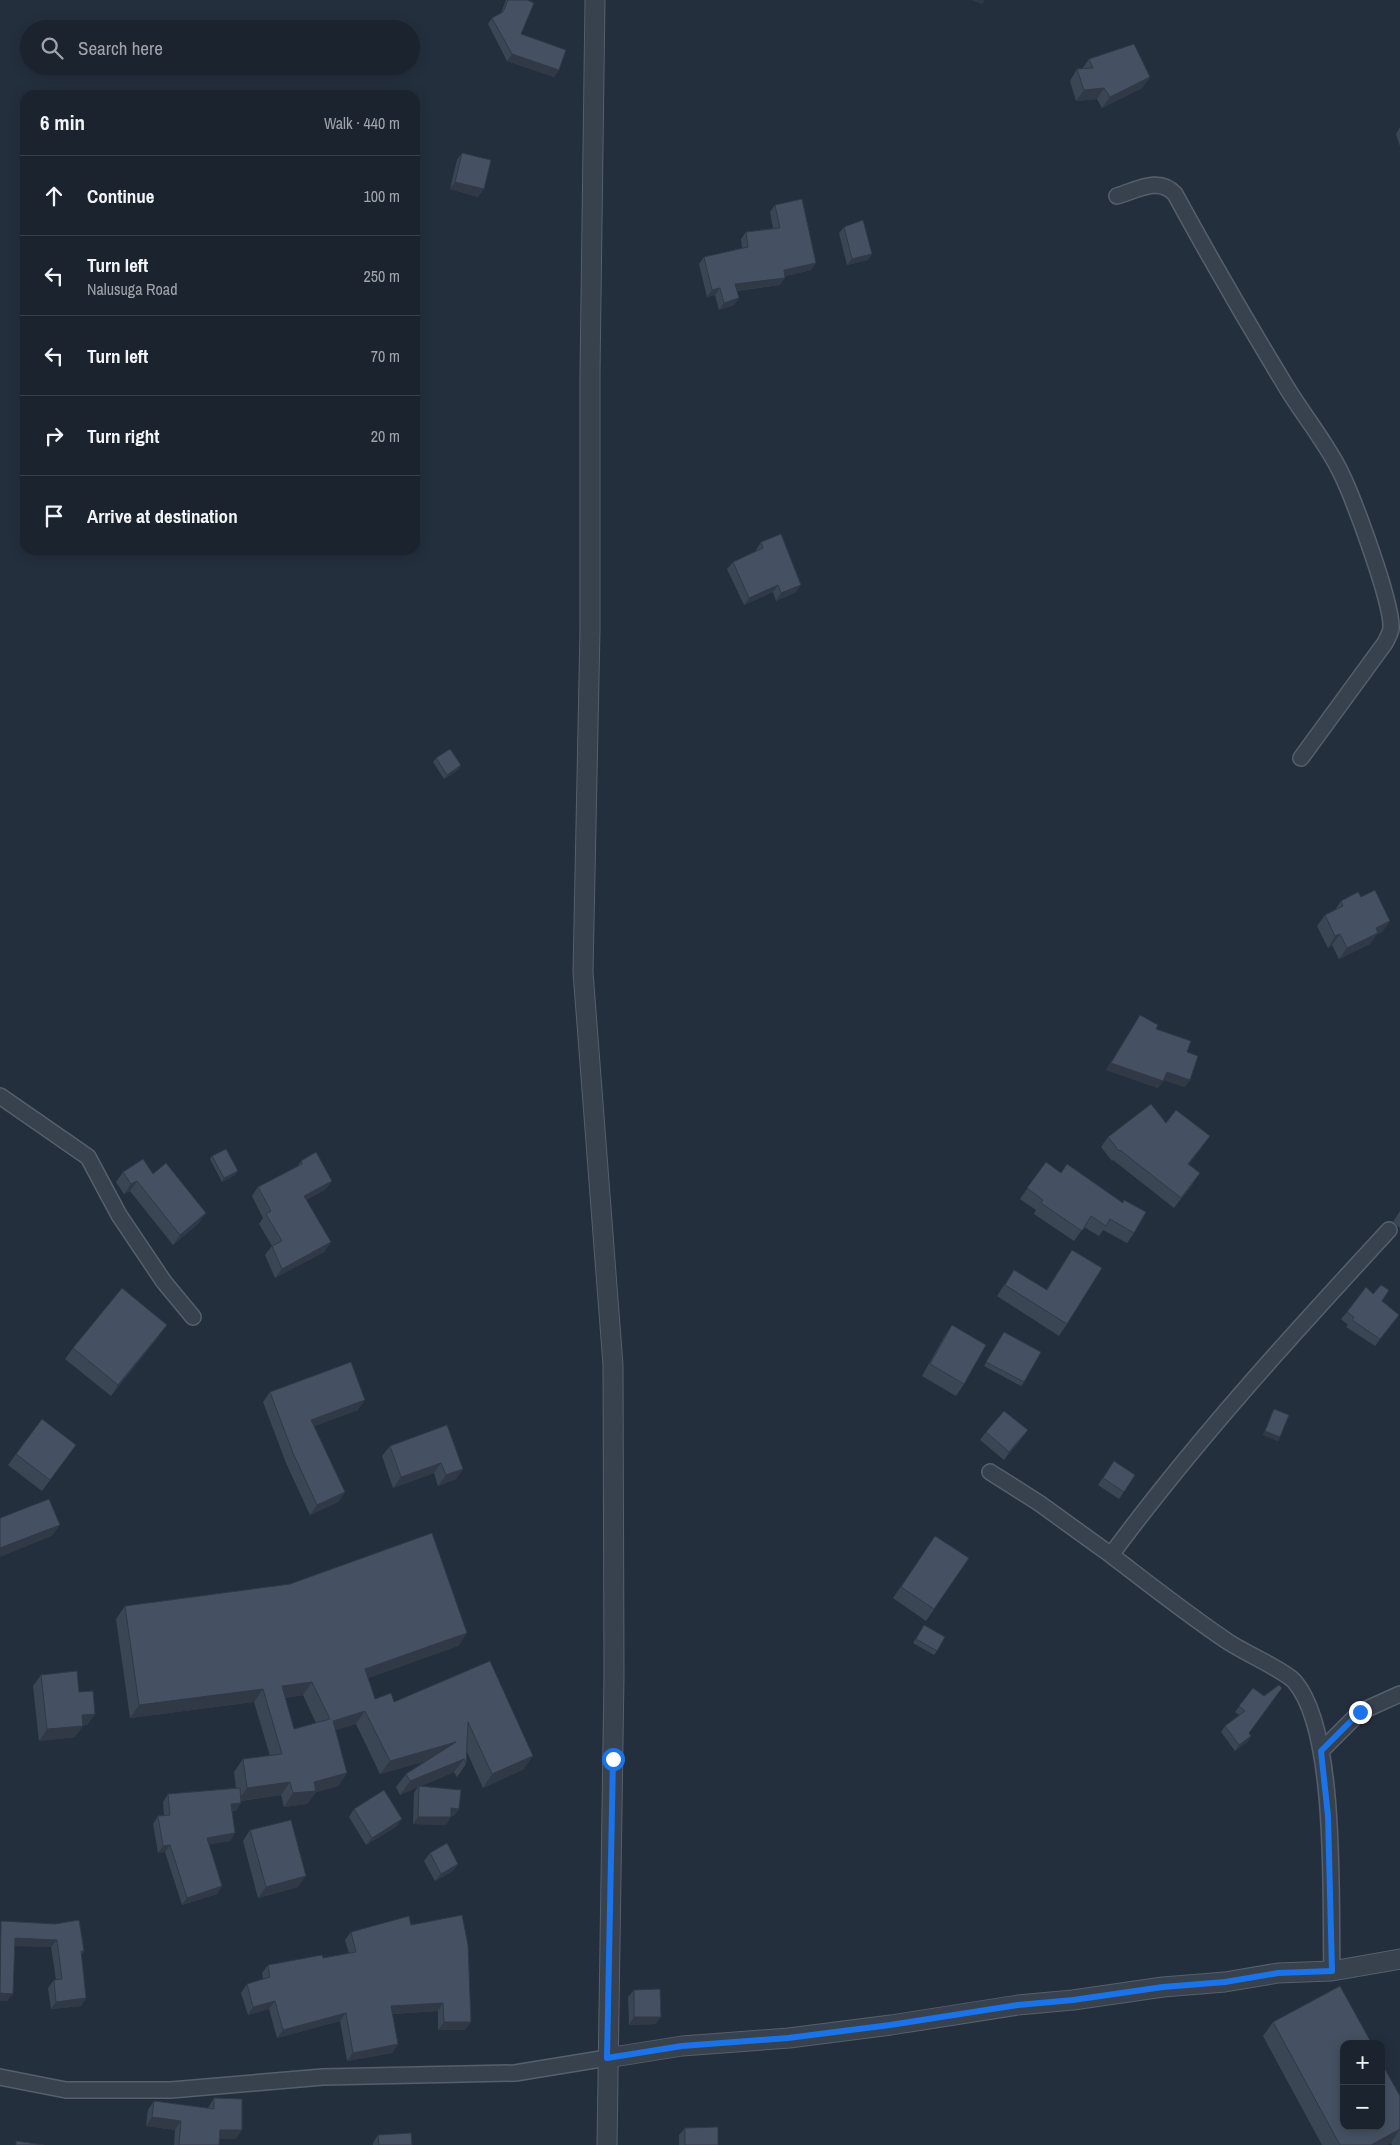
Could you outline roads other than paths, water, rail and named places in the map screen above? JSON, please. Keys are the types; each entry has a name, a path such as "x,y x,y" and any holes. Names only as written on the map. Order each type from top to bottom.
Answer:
{"street":[{"path":"595,0 590,373 590,630 583,972 613,1366 614,1694 607,2145"},
{"path":"1117,196 1160,184 1168,186 1175,194 1215,268 1288,390 1327,448 1354,505 1367,542 1390,615 1391,630 1385,643 1301,758"},
{"path":"0,1096 88,1157 119,1215 164,1282 194,1317"},
{"path":"1111,1555 1144,1510 1217,1422 1288,1339 1389,1230"},
{"path":"990,1472 1039,1503 1227,1641 1294,1681 1312,1714 1321,1751 1328,1816 1332,1971"},
{"path":"1321,1751 1360,1712 1400,1694"},
{"path":"0,2077 66,2090 170,2090 324,2078 514,2073 682,2046 788,2038 872,2028 1018,2005 1073,2000 1163,1987 1225,1982 1278,1973 1332,1971 1400,1959"}]}
